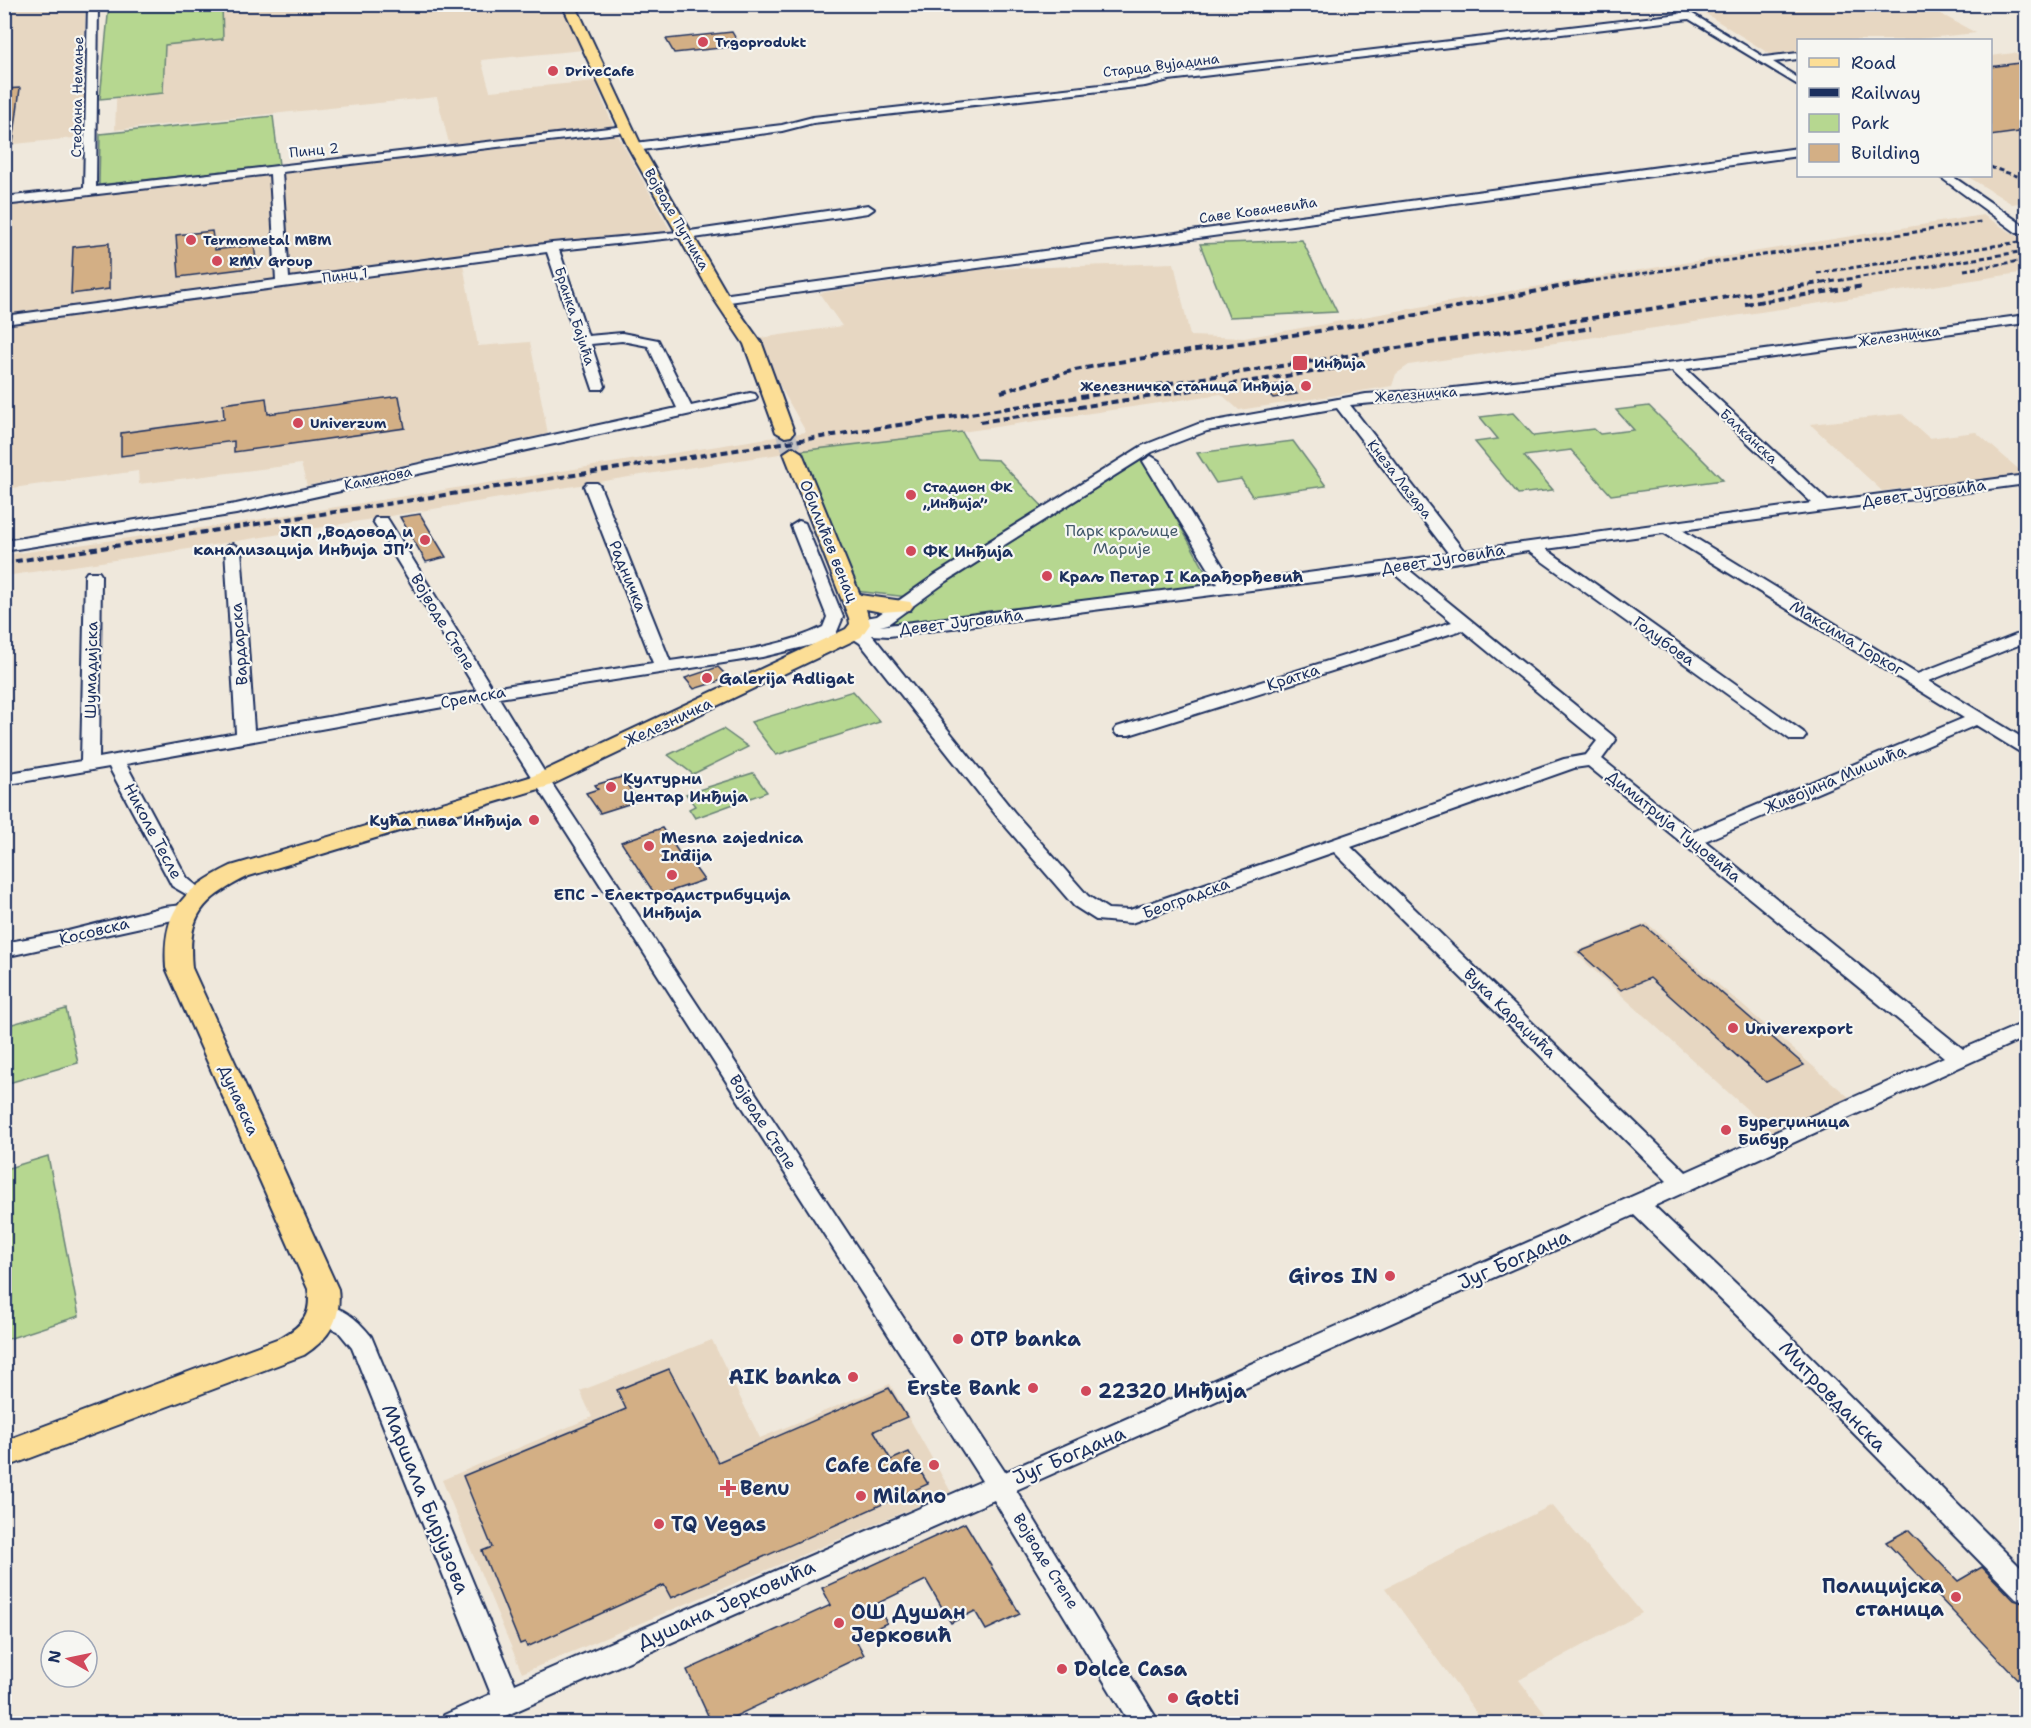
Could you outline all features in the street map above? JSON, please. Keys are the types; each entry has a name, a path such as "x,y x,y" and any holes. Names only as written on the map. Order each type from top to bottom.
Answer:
{"main road":[{"name":"Војводе Путника","path":"568,4 635,147 722,299 753,344 785,432"},
{"name":"Обилићев венац","path":"793,453 853,600 857,629"},
{"path":"853,600 881,606 903,606"},
{"name":"Железничка","path":"542,782 782,669 857,629"},
{"path":"191,903 240,871 542,782"},
{"name":"Дунавска","path":"191,903 177,930 176,946 179,968 323,1289 325,1315"},
{"path":"4,1455 293,1346 311,1334 325,1315"}],"street":[{"name":"Стефана Немање","path":"90,191 93,4"},
{"path":"1672,4 1797,81"},
{"name":"Старца Вујадина","path":"635,147 782,128 813,120 1144,83 1169,77 1691,16"},
{"path":"1764,60 1797,56"},
{"name":"Пинц 2","path":"4,201 626,129"},
{"name":"Саве Ковачевића","path":"722,299 1797,152"},
{"path":"276,170 283,283"},
{"path":"1946,177 2022,230"},
{"name":"Пинц 1","path":"4,320 552,247 686,234 868,209"},
{"name":"Бранка Бајића","path":"552,247 598,386"},
{"name":"Железничка","path":"857,629 882,620 941,578 1146,449 1203,427 1340,402 1413,393 1445,393 1675,366 2026,319"},
{"path":"583,341 622,337 653,343 686,411"},
{"name":"Балканска","path":"1675,366 1824,506"},
{"name":"Каменова","path":"4,546 236,509 750,397"},
{"name":"Кнеза Лазара","path":"1340,402 1460,557"},
{"path":"1151,461 1228,588"},
{"name":"Девет Југовића","path":"857,629 889,631 1395,567 1531,546 2026,479"},
{"name":"Радничка","path":"592,486 663,666"},
{"name":"Војводе Степе","path":"381,521 542,782 999,1485 1146,1724"},
{"name":"Сремска","path":"4,780 487,694 762,652 810,640 830,630 834,624 833,608 799,526"},
{"name":"Максима Горког","path":"1666,528 1978,718 2018,734 2026,748"},
{"name":"Голубова","path":"1531,546 1797,736"},
{"name":"Вардарска","path":"233,549 245,738"},
{"name":"Димитрија Туцовића","path":"1395,567 1607,740 1592,760 1960,1058"},
{"name":"Шумадијска","path":"90,765 93,575"},
{"name":"Кратка","path":"1123,731 1463,624"},
{"name":"Београдска","path":"857,629 1007,816 1081,901 1103,915 1131,917 1571,763 1592,760"},
{"path":"1916,680 2026,636"},
{"path":"762,652 782,669"},
{"name":"Живојина Мишића","path":"1691,840 1978,718"},
{"name":"Николе Тесле","path":"115,760 191,903"},
{"name":"Вука Караџића","path":"1337,844 1683,1183"},
{"name":"Косовска","path":"4,950 68,938 164,913 191,903"},
{"name":"Југ Богдана","path":"999,1485 1637,1204 2026,1029"},
{"name":"Митровданска","path":"1637,1204 1759,1321 1917,1483 2026,1590"},
{"name":"Маршала Бирјузова","path":"325,1315 348,1324 362,1343 507,1700"},
{"name":"Душана Јерковића","path":"454,1724 999,1485"}],"shaded area":[{"path":"422,4 424,11 501,5 564,4 583,50 481,60 490,91 595,81 614,128 670,230 463,264 478,346 530,342 548,434 307,486 301,464 139,484 138,471 5,489 4,198 450,147 437,97 115,130 120,5"},
{"path":"4,5 85,5 84,137 5,145"},
{"path":"1692,5 1924,5 1976,33 1918,39 1797,39 1797,53 1773,56"},
{"path":"2014,53 2026,60 2026,202 2012,204 1969,177 1992,177 1992,56"},
{"path":"1983,215 2020,238 2026,237 2026,272 1409,365 1396,374 1392,386 1239,410 1221,394 962,432 799,451 176,551 5,576 5,555 230,524 806,432 753,339 842,326 819,293 982,269 1174,263 1190,336 1244,338 1522,289"},
{"path":"1902,414 1929,438 1976,432 2024,474 1882,491 1810,424"},
{"path":"1647,923 1851,1099 1774,1134 1574,952"},
{"name":"TQ Vegas","path":"712,1340 760,1438 890,1384 951,1492 522,1673 442,1480 592,1417 580,1391"},
{"path":"1552,1505 1642,1613 1519,1680 1552,1723 1484,1723 1385,1588"}],"green space":[{"path":"109,5 222,5 223,39 165,45 163,93 100,99"},
{"path":"273,116 279,165 99,185 100,134"},
{"path":"1302,240 1337,312 1229,317 1200,244"},
{"path":"1649,406 1723,480 1611,495 1571,450 1524,456 1553,490 1518,494 1475,442 1498,439 1480,417 1513,413 1534,436 1594,429 1600,434 1634,430 1616,410"},
{"name":"ФК Инђија","path":"962,432 977,459 998,460 1047,511 908,597 855,591 799,451"},
{"path":"1293,441 1326,486 1252,496 1241,479 1216,483 1197,453"},
{"name":"Парк краљице Марије","path":"1143,459 1213,585 876,627"},
{"path":"853,691 880,722 776,755 751,722"},
{"path":"723,729 748,747 693,774 668,755"},
{"path":"753,773 767,792 695,818 689,809 695,806 686,794"},
{"path":"66,1009 78,1063 5,1084 5,1026"},
{"path":"48,1156 79,1316 5,1340 5,1169"}],"building":[{"name":"Trgoprodukt","path":"732,32 740,46 674,53 666,39"},
{"path":"2026,62 2026,131 1992,136 1992,67"},
{"path":"20,88 13,144 4,143 4,89"},
{"name":"RMV Group","path":"212,231 215,250 254,245 257,267 179,277 176,235"},
{"path":"109,243 109,289 71,294 73,247"},
{"path":"1286,383 1297,394 1273,398 1263,387"},
{"name":"Univerzum","path":"399,396 405,428 234,452 234,441 121,456 121,433 224,419 223,404 266,398 268,414"},
{"path":"420,514 446,557 426,562 400,517"},
{"name":"Galerija Adligat","path":"718,667 729,678 694,689 685,678"},
{"name":"Културни Центар Инђија","path":"622,777 638,801 600,813 586,793 598,789 595,785"},
{"path":"662,828 682,857 686,855 704,880 656,896 621,842"},
{"name":"Univerexport","path":"1645,926 1804,1065 1766,1082 1650,978 1621,990 1579,952"},
{"name":"TQ Vegas","path":"669,1369 718,1462 889,1388 907,1417 874,1431 891,1460 909,1452 928,1484 671,1598 664,1585 527,1647 525,1642 520,1644 482,1551 492,1547 463,1476 626,1409 617,1390"},
{"name":"ОШ Душан Јерковић","path":"965,1523 1020,1614 986,1630 975,1611 951,1623 926,1580 876,1604 887,1623 855,1638 864,1655 719,1724 712,1724 687,1670 831,1605 822,1588"},
{"name":"Полицијска станица","path":"1908,1530 1958,1581 1982,1567 2014,1600 2026,1604 2026,1688 1886,1542"}],"tunnel":[{"path":"785,432 793,453"}],"railway":[{"path":"1992,168 2026,179"},
{"path":"1580,283 1981,222"},
{"path":"1817,273 2026,241"},
{"path":"1823,283 2026,251"},
{"path":"1964,270 2026,260"},
{"path":"1001,392 1075,370 1106,364 1396,319 1589,281"},
{"path":"4,563 1832,281"},
{"path":"1745,304 1864,286"},
{"path":"1535,337 1591,328"},
{"path":"980,422 1339,368"}],"place":[{"name":"Trgoprodukt","path":"703,42"},
{"name":"DriveCafe","path":"553,71"},
{"name":"Termometal MBM","path":"191,240"},
{"name":"RMV Group","path":"217,261"},
{"name":"Инђија","path":"1300,363"},
{"name":"Железничка станица Инђија","path":"1306,386"},
{"name":"Univerzum","path":"298,423"},
{"name":"Стадион ФК „Инђија”","path":"911,495"},
{"name":"ЈКП „Водовод и канализација Инђија ЈП”","path":"425,540"},
{"name":"ФК Инђија","path":"911,551"},
{"name":"Краљ Петар I Карађорђевић","path":"1047,576"},
{"name":"Galerija Adligat","path":"707,678"},
{"name":"Културни Центар Инђија","path":"611,787"},
{"name":"Кућа пива Инђија","path":"534,820"},
{"name":"Mesna zajednica Inđija","path":"649,846"},
{"name":"ЕПС - Електродистрибуција Инђија","path":"672,875"},
{"name":"Univerexport","path":"1733,1028"},
{"name":"Бурегџиница Бибур","path":"1726,1130"},
{"name":"Giros IN","path":"1390,1276"},
{"name":"OTP banka","path":"958,1339"},
{"name":"AIK banka","path":"853,1377"},
{"name":"Erste Bank","path":"1033,1388"},
{"name":"22320 Инђија","path":"1086,1391"},
{"name":"Cafe Cafe","path":"934,1465"},
{"name":"Benu","path":"728,1488"},
{"name":"Milano","path":"861,1496"},
{"name":"TQ Vegas","path":"659,1524"},
{"name":"Полицијска станица","path":"1956,1597"},
{"name":"ОШ Душан Јерковић","path":"839,1623"},
{"name":"Dolce Casa","path":"1062,1669"},
{"name":"Gotti","path":"1173,1698"}]}
